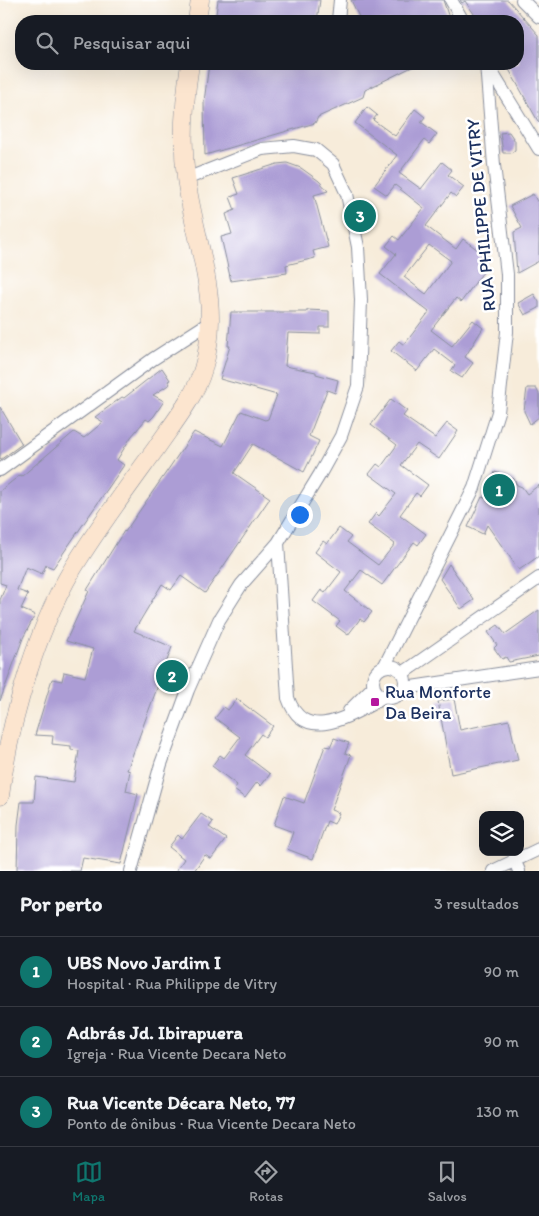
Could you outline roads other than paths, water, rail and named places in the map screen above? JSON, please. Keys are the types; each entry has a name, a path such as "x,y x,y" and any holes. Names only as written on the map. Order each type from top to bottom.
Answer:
{"main road":[{"path":"198,15 200,0"},
{"path":"0,796 12,731 42,632 79,558 180,414 198,383 210,341 212,321 206,273 186,179 183,143 184,108 189,70"}],"street":[{"path":"338,15 340,0"},
{"path":"451,0 459,15"},
{"path":"522,0 539,18"},
{"name":"RUA PHILIPPE DE VITRY","path":"384,667 474,488 498,412 507,332 507,274 494,165 486,70"},
{"path":"490,70 539,149"},
{"path":"131,871 161,764 207,645 219,620 241,584 278,543 341,436 358,386 361,300 358,247 347,194 333,164 316,150 294,146 262,149 186,179"},
{"path":"0,470 153,359 212,321"},
{"path":"278,543 288,698 293,710 300,718 313,724 340,720 383,698"},
{"path":"404,680 398,668 384,667 377,671 373,678 373,687 376,694 383,698 392,699 400,695 404,680 426,658 539,578"},
{"path":"404,680 450,681 539,668"},
{"path":"340,720 373,687"},
{"path":"493,871 517,865 539,849"}],"place":[{"name":"Rua Vicente Décara Neto, 77","path":"360,216"},
{"name":"UBS Novo Jardim I","path":"499,490"},
{"name":"Adbrás Jd. Ibirapuera","path":"172,676"},
{"name":"Rua Monforte Da Beira","path":"375,702"}]}
